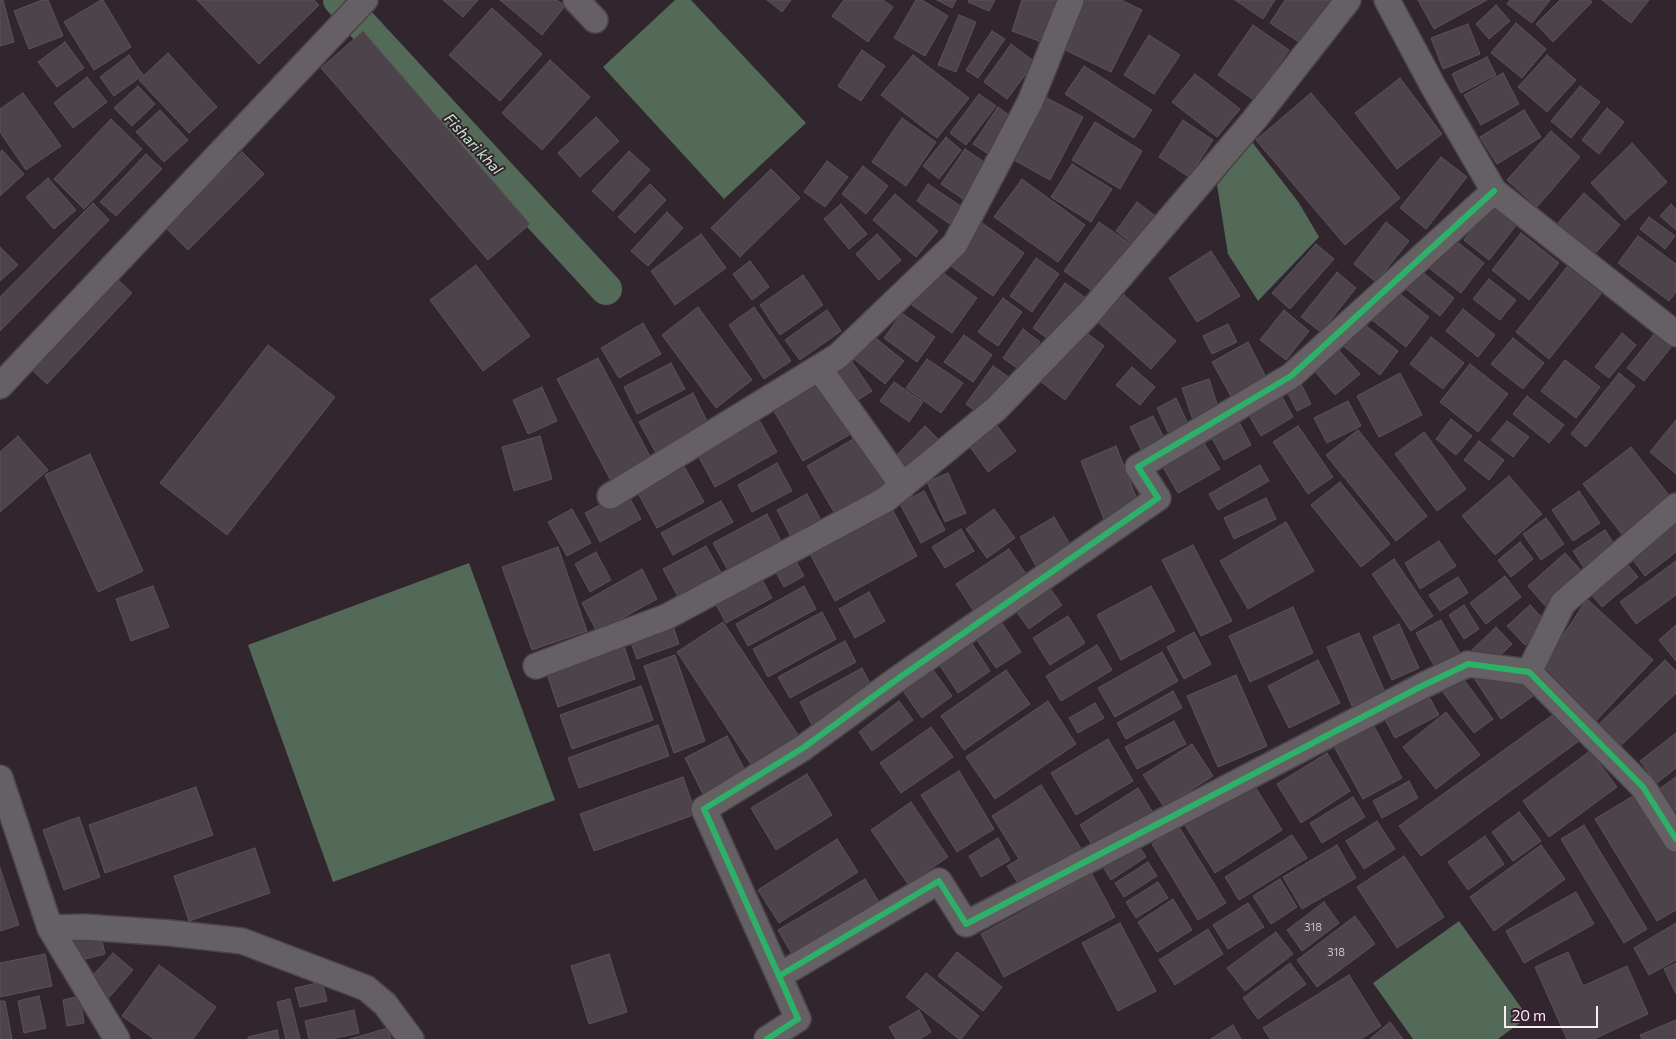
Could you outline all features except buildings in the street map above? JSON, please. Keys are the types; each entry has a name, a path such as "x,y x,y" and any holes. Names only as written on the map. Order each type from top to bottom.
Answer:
{"street":[{"path":"0,386 365,0"},
{"path":"576,0 595,20"},
{"path":"610,496 838,356 955,244 1030,102 1071,0"},
{"path":"536,666 666,617 885,500 903,486 996,409 1090,312 1254,120 1348,0"},
{"path":"1387,0 1433,86 1494,191 1676,334"},
{"path":"767,1039 798,1019 704,809 803,748 904,674 1158,498 1138,467 1291,376 1445,233 1494,191"},
{"path":"819,368 903,486"},
{"path":"1529,672 1563,603 1676,506"},
{"path":"779,976 939,881 966,924 1422,686 1468,664 1529,672 1643,787 1676,839"},
{"path":"0,778 50,928 117,1039"},
{"path":"50,928 84,927 170,933 242,941 366,988 385,1004 411,1039"}],"shaded area":[{"path":"675,0 691,0 806,123 724,199 603,67"},
{"path":"1252,142 1299,203 1319,237 1258,301 1228,254 1217,185"},
{"path":"469,563 555,800 333,882 248,645"},
{"path":"1459,921 1528,1017 1498,1039 1413,1039 1373,983"}],"waterway":[{"name":"Fishari khal","path":"339,0 606,289"}],"cycle path":[{"path":"779,976 704,809 803,748 896,680 1158,498 1138,467 1291,376 1494,191"},
{"path":"767,1039 798,1019 779,976 939,881 966,924 1422,686 1468,664 1529,672 1643,787 1676,839"}]}
